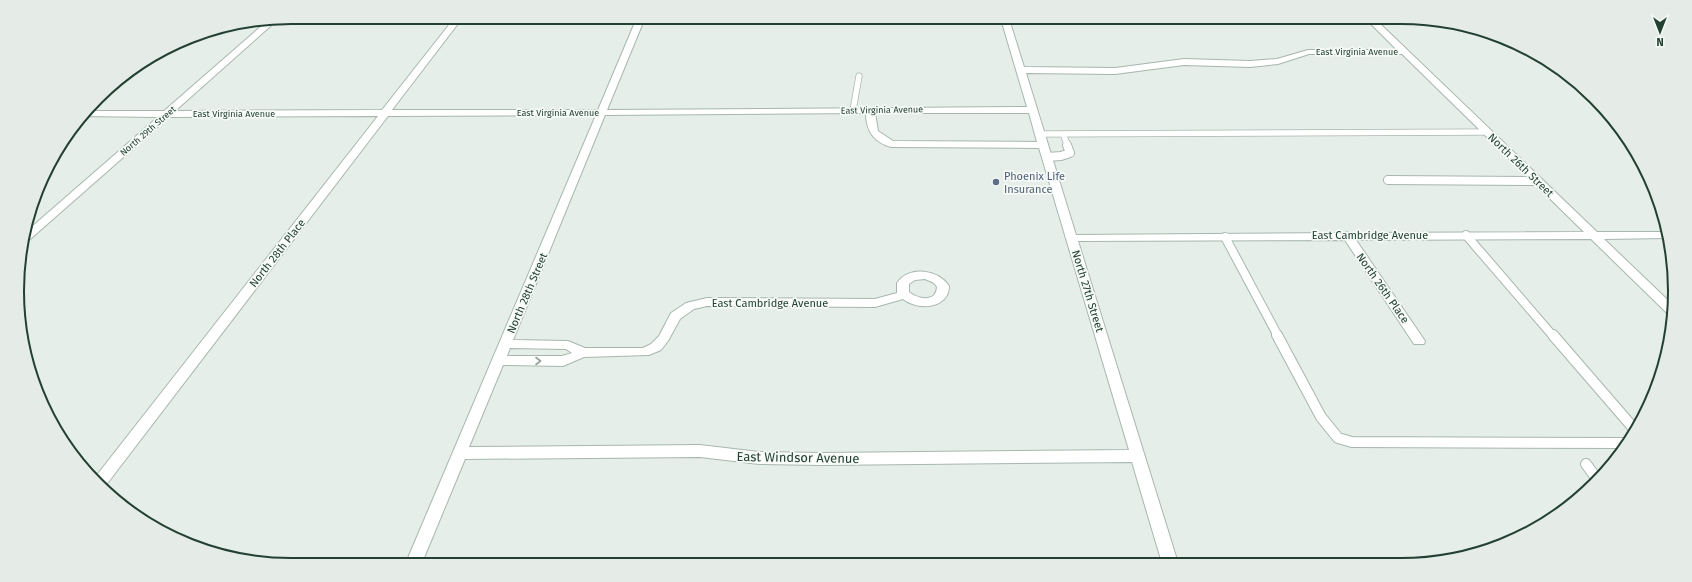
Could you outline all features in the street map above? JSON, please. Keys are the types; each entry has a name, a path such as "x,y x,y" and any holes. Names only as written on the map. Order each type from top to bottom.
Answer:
{"street":[{"name":"North 28th Place","path":"102,480 454,24"},
{"name":"North 28th Street","path":"416,558 638,24"},
{"name":"North 27th Street","path":"1007,24 1073,238 1168,558"},
{"name":"North 26th Street","path":"1375,24 1667,306"},
{"name":"North 29th Street","path":"30,233 267,25"},
{"path":"1175,52 1184,62"},
{"name":"East Virginia Avenue","path":"1021,70 1115,71 1184,62 1264,63 1308,52 1404,52"},
{"path":"1264,63 1274,70"},
{"path":"870,110 872,129 878,139 890,144 1044,145"},
{"name":"East Virginia Avenue","path":"91,114 384,114 1033,110"},
{"name":"East Cambridge Avenue","path":"1073,238 1346,235 1662,235"},
{"name":"North 26th Place","path":"1346,235 1419,341"},
{"name":"East Cambridge Avenue","path":"498,360 563,361 583,352 644,352 656,346 664,338 675,316 690,306 707,302 875,303 905,295"},
{"name":"East Cambridge Avenue","path":"506,344 568,345 583,352"},
{"name":"East Windsor Avenue","path":"460,453 692,451 759,458 821,459 1137,456"}],"lane":[{"path":"853,110 854,97 859,76"},
{"path":"1040,134 1487,132"},
{"path":"1047,157 1061,156 1070,153 1063,134"},
{"path":"1388,180 1538,181"},
{"path":"1466,235 1631,425"},
{"path":"1225,237 1321,417 1338,438 1352,442 1620,443"},
{"path":"1586,464 1595,475"}],"place":[{"name":"Phoenix Life Insurance","path":"996,182"}]}
